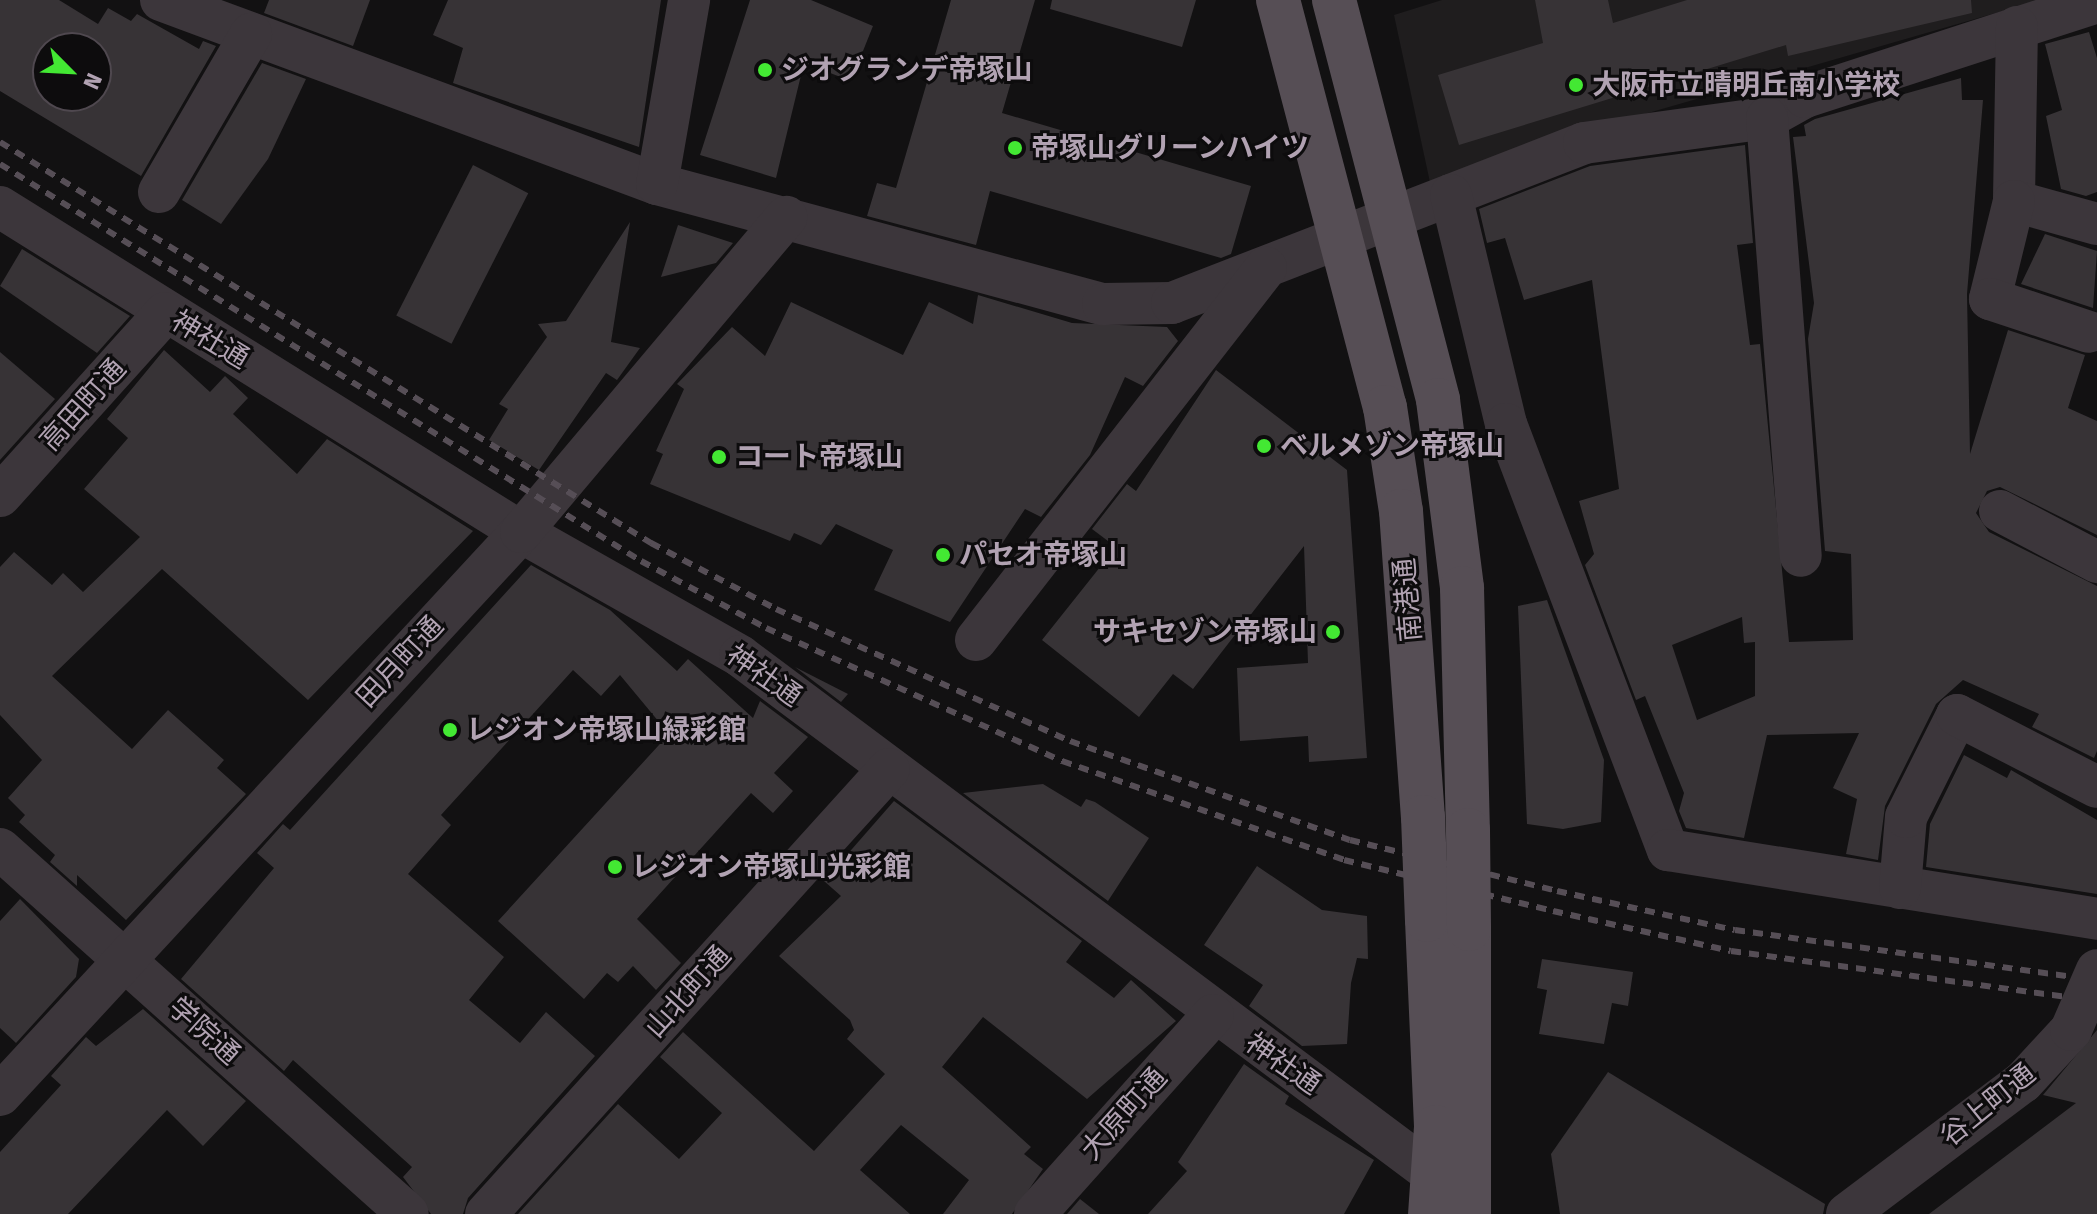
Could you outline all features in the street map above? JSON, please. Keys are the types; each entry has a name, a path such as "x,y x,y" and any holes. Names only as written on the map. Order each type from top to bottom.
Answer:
{"main road":[{"name":"南港通","path":"1278,0 1338,238 1385,407 1401,511 1423,817 1435,1171 1462,1212"},
{"name":"南港通","path":"1334,0 1393,217 1449,473 1462,588 1469,929 1462,1212"}],"street":[{"path":"161,0 244,21 657,184 786,217 946,267 1103,304 1172,303 1584,143 1767,118 1805,97 2097,2"},
{"path":"657,184 689,0"},
{"path":"159,192 244,21"},
{"path":"2017,27 2014,201 1990,299 2089,332"},
{"path":"1767,118 1801,556"},
{"path":"1451,195 1506,424 1668,850 2097,919"},
{"path":"2014,201 2097,224"},
{"name":"神社通","path":"0,207 165,313 521,532 740,656 1213,1015 1435,1171"},
{"name":"田月町通","path":"0,1095 521,532 786,217"},
{"path":"976,640 1267,266"},
{"name":"高田町通","path":"0,496 165,313"},
{"path":"2000,511 2097,562"},
{"path":"1900,888 1906,817 1957,715 2097,787"},
{"name":"山北町通","path":"486,1214 889,769"},
{"name":"学院通","path":"0,849 408,1214"},
{"name":"谷上町通","path":"1847,1214 2023,1082 2071,1030 2097,970"},
{"name":"大原町通","path":"1035,1214 1213,1015"}],"shaded area":[{"name":"大阪市立晴明丘南小学校","path":"1442,0 2041,0 1499,156 1431,187 1394,15"}],"building":[{"path":"0,0 59,0 98,24 108,8 131,21 137,14 199,49 203,41 216,46 141,176 35,112 112,112 112,32 32,32 32,110 0,91"},
{"path":"269,0 370,0 353,46 264,13"},
{"path":"448,0 661,0 639,147 453,83 463,48 433,35"},
{"name":"ジオグランデ帝塚山","path":"750,0 811,0 873,26 851,81 804,63 776,178 700,155"},
{"name":"帝塚山グリーンハイツ","path":"951,0 1035,0 1002,113 1251,186 1231,254 1221,258 990,191 976,245 867,216 877,183 896,188"},
{"path":"1052,0 1196,0 1182,47 1050,9"},
{"path":"1535,0 1608,0 1613,23 1687,0 1971,0 1972,13 1788,56 1786,45 1459,145 1438,75 1543,43"},
{"path":"2089,32 2097,58 2097,192 2086,196 2061,189 2046,116 2062,110 2045,44"},
{"path":"262,63 306,79 268,159 221,224 182,200"},
{"path":"1961,78 1962,100 1983,100 1967,294 1970,454 2008,330 2085,355 2068,408 2097,421 2097,535 2000,487 1987,491 1976,513 1989,532 2097,586 2097,751 2094,758 2032,727 2039,714 1963,680 1936,704 1885,806 1878,860 1846,854 1857,799 1833,788 1859,733 1767,735 1744,838 1686,828 1679,811 1684,793 1645,696 1636,700 1585,565 1594,554 1579,501 1619,489 1592,280 1524,300 1505,238 1487,243 1479,209 1590,166 1745,145 1753,243 1737,245 1750,345 1760,344 1789,642 1853,640 1851,554 1825,551 1808,339 1814,303 1793,137 1806,136 1804,125 1815,119","holes":["1742,617 1744,643 1755,642 1755,696 1697,720 1672,645"]},
{"path":"473,165 528,193 452,344 396,316"},
{"path":"630,222 611,342 640,348 617,380 606,373 539,470 489,440 508,409 499,404 547,337 538,324 566,321"},
{"path":"678,225 733,243 716,263 661,277"},
{"path":"2045,234 2097,251 2093,308 2021,284"},
{"path":"22,249 130,316 97,353 0,286"},
{"path":"978,295 1072,323 1167,327 1178,341 1143,386 1125,377 1090,455 1041,517 1025,509 950,622 874,590 893,550 836,524 821,545 794,533 790,541 650,484 663,454 656,451 684,389 677,384 732,327 765,356 791,302 903,355 929,302 973,324"},
{"path":"164,350 210,392 225,376 248,398 233,414 297,474 327,439 473,531 308,700 162,569 52,676 132,749 168,710 224,760 217,768 246,794 126,920 77,875 77,886 50,862 55,855 19,822 25,815 8,798 42,760 0,715 0,567 14,552 52,585 63,573 83,592 140,537 84,489 128,438 107,419"},
{"path":"0,352 55,399 0,460"},
{"path":"1216,370 1347,470 1367,758 1309,762 1308,736 1240,741 1237,668 1308,663 1304,546 1193,689 1173,674 1139,717 1042,640 1116,547 1092,529 1127,484 1136,491"},
{"path":"531,565 610,610 677,671 688,659 753,718 760,701 808,737 774,773 793,791 773,813 751,793 637,919 681,963 656,990 633,966 618,982 607,973 584,999 498,921 669,734 620,675 601,696 573,670 441,815 451,825 408,874 504,957 469,1000 520,1043 546,1012 595,1056 468,1198 463,1214 431,1214 403,1177 412,1167 293,1060 284,1071 181,979 274,868 257,853 283,824 290,830"},
{"path":"1547,600 1604,760 1601,822 1563,829 1527,824 1518,606"},
{"path":"795,667 848,694 841,702"},
{"path":"1964,755 2007,778 2011,770 2097,820 2097,894 1926,867 1930,824"},
{"path":"1043,784 1081,807 1086,799 1095,802 1149,838 1108,901 963,793"},
{"path":"894,801 1082,941 1066,962 1114,998 1131,980 1176,1021 1087,1099 983,1017 942,1067 1031,1147 1024,1154 1043,1169 1012,1214 943,1214 969,1180 901,1125 860,1170 910,1214 518,1214 618,1104 679,1159 722,1113 660,1057 683,1032 814,1151 885,1074 847,1039 854,1030 850,1020 779,956 841,896 824,881"},
{"path":"1257,866 1322,910 1367,916 1368,959 1357,958 1351,983 1347,1044 1302,1046 1249,1006 1263,985 1204,945"},
{"path":"20,899 79,959 76,977 16,1043 0,1028 0,921"},
{"path":"1542,959 1633,972 1628,1006 1612,1003 1604,1044 1539,1034 1547,990 1537,988"},
{"path":"143,1009 246,1101 203,1146 167,1110 68,1214 0,1214 0,1152 61,1085 51,1076 86,1037 96,1046"},
{"path":"2097,1030 2097,1214 1929,1214 2076,1103 2043,1095"},
{"path":"1244,1064 1289,1096 1285,1104 1374,1160 1344,1214 1148,1214 1187,1171 1178,1162"},
{"path":"1608,1072 1825,1204 1823,1214 1560,1214 1551,1154"},
{"path":"1080,1199 1099,1214 1067,1214"}],"railway":[{"path":"0,142 651,543 776,609 1070,741 1350,840 1557,891 1735,930 2097,980"},
{"path":"0,164 641,561 766,628 1062,761 1344,860 1553,911 1731,951 2097,1001"}],"place":[{"name":"ジオグランデ帝塚山","path":"765,70"},
{"name":"大阪市立晴明丘南小学校","path":"1576,85"},
{"name":"帝塚山グリーンハイツ","path":"1015,148"},
{"name":"ベルメゾン帝塚山","path":"1264,446"},
{"name":"コート帝塚山","path":"719,457"},
{"name":"パセオ帝塚山","path":"943,555"},
{"name":"サキセゾン帝塚山","path":"1333,632"},
{"name":"レジオン帝塚山緑彩館","path":"450,730"},
{"name":"レジオン帝塚山光彩館","path":"615,867"}]}
